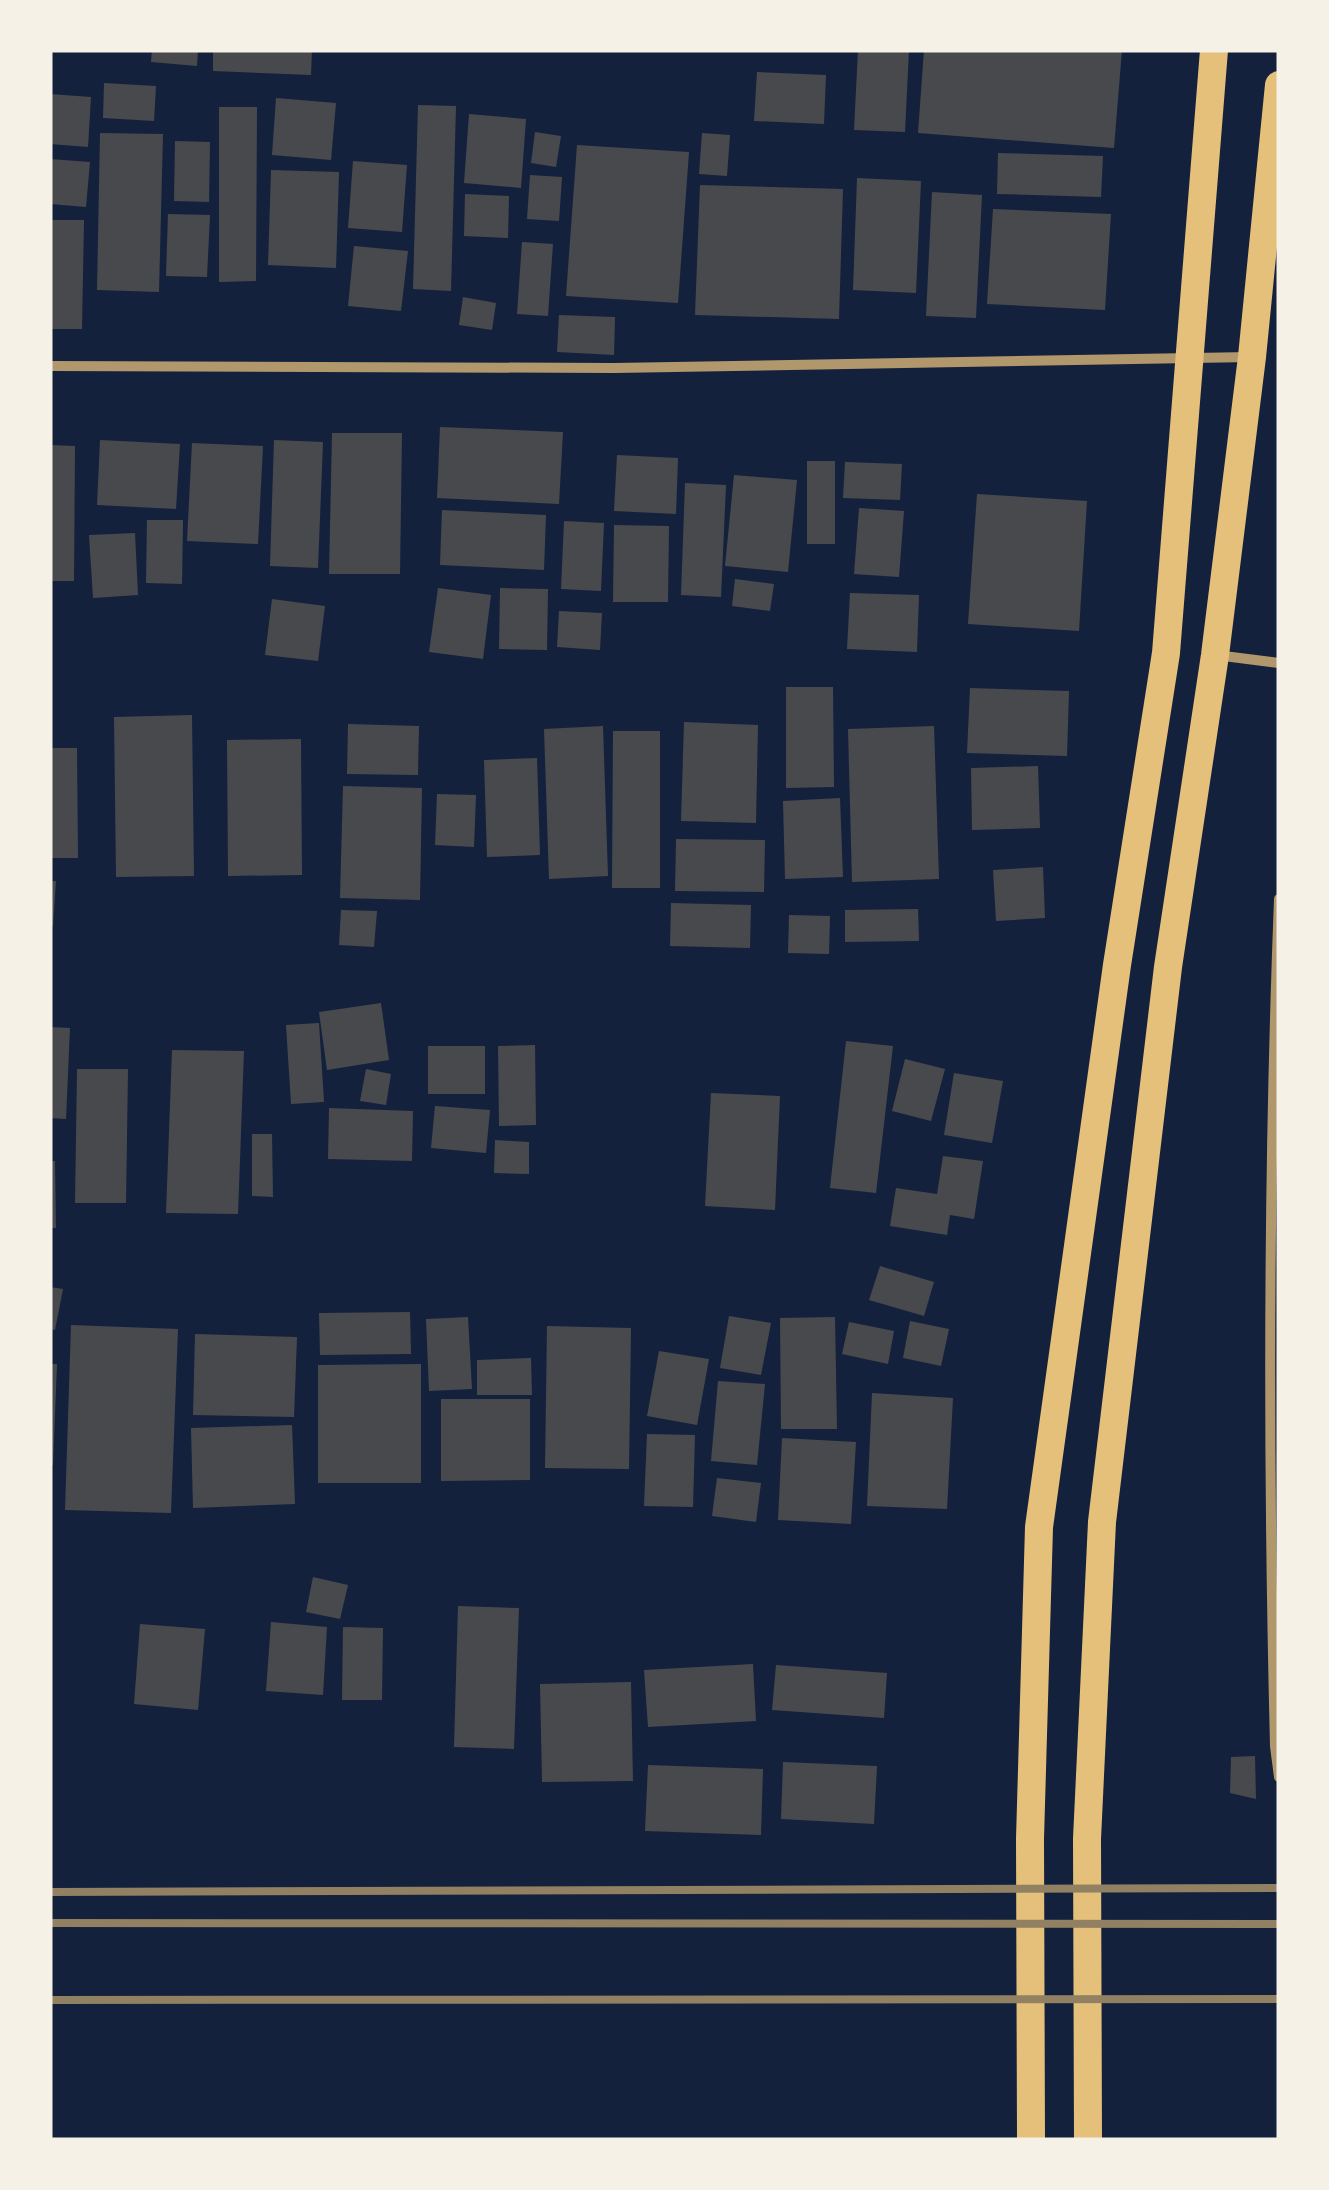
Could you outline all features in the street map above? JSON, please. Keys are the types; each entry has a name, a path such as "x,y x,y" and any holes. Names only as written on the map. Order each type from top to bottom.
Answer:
{"highway":[{"path":"1031,2140 1030,1839 1038,1527 1117,965 1166,653 1214,50"},
{"path":"1088,2140 1087,1839 1102,1522 1168,967 1215,655 1252,357 1279,85"}],"street":[{"path":"50,366 614,368 1252,357"},
{"path":"1215,655 1279,664"},
{"path":"1279,899 1272,1087 1268,1473 1279,1778"}],"building":[{"path":"152,50 198,50 197,66 151,62"},
{"path":"213,50 312,50 311,75 213,71"},
{"path":"858,50 909,50 905,132 854,130"},
{"path":"924,50 1122,50 1114,148 918,133"},
{"path":"757,72 826,75 824,124 754,121"},
{"path":"104,83 156,86 154,121 103,118"},
{"path":"50,94 91,97 88,147 50,144"},
{"path":"276,98 336,103 331,160 272,155"},
{"path":"418,105 456,106 451,291 413,289"},
{"path":"219,107 257,107 256,281 219,282"},
{"path":"469,114 526,119 521,188 464,183"},
{"path":"535,132 561,136 556,167 531,163"},
{"path":"100,133 163,134 159,292 97,290"},
{"path":"702,133 730,135 727,176 699,174"},
{"path":"175,141 210,142 209,202 174,201"},
{"path":"577,145 689,152 678,303 566,296"},
{"path":"998,153 1103,156 1101,197 997,194"},
{"path":"50,159 90,162 86,207 50,204"},
{"path":"353,161 407,165 402,232 348,228"},
{"path":"271,170 339,172 336,268 268,265"},
{"path":"530,175 562,177 559,221 527,219"},
{"path":"857,178 921,181 916,293 853,290"},
{"path":"700,185 843,189 839,319 695,315"},
{"path":"932,192 982,195 976,318 926,316"},
{"path":"465,194 509,196 508,238 464,236"},
{"path":"993,209 1111,214 1105,310 987,304"},
{"path":"168,214 210,215 207,277 166,276"},
{"path":"50,220 84,220 82,329 50,329"},
{"path":"522,242 553,244 548,316 517,314"},
{"path":"354,246 408,251 401,311 348,306"},
{"path":"463,297 496,303 492,330 459,325"},
{"path":"559,315 615,317 614,355 557,352"},
{"path":"440,427 563,432 559,504 437,498"},
{"path":"332,433 402,433 400,574 329,574"},
{"path":"100,440 180,444 176,509 97,505"},
{"path":"274,440 323,442 318,568 270,566"},
{"path":"192,443 263,446 258,544 187,541"},
{"path":"50,445 75,446 74,581 50,581"},
{"path":"617,455 678,458 676,514 614,511"},
{"path":"807,461 835,461 835,544 807,544"},
{"path":"845,462 902,464 900,500 843,498"},
{"path":"734,475 797,480 788,572 725,566"},
{"path":"685,483 726,485 721,597 681,595"},
{"path":"977,494 1087,501 1079,631 968,624"},
{"path":"859,508 904,511 899,577 854,574"},
{"path":"442,510 546,515 544,570 440,565"},
{"path":"147,520 183,520 182,584 146,583"},
{"path":"564,521 604,523 601,591 561,589"},
{"path":"614,525 669,526 668,602 613,602"},
{"path":"135,533 138,595 93,598 89,535"},
{"path":"735,579 774,584 770,611 732,606"},
{"path":"438,588 491,595 483,659 429,652"},
{"path":"500,588 548,589 547,650 499,649"},
{"path":"850,593 919,595 917,652 847,649"},
{"path":"272,599 325,606 318,661 265,655"},
{"path":"559,611 602,613 600,650 557,647"},
{"path":"786,687 833,687 834,787 786,788"},
{"path":"970,688 1069,691 1067,756 967,753"},
{"path":"192,715 194,876 116,877 114,717"},
{"path":"684,722 758,725 756,823 681,821"},
{"path":"348,724 419,726 418,775 347,774"},
{"path":"603,726 608,876 549,879 544,729"},
{"path":"934,726 939,879 852,882 848,729"},
{"path":"613,731 660,731 660,888 612,888"},
{"path":"301,739 302,875 228,876 227,740"},
{"path":"50,748 77,748 78,858 50,858"},
{"path":"537,758 540,855 487,857 484,760"},
{"path":"1038,766 1040,828 972,830 971,768"},
{"path":"343,786 422,788 420,900 340,898"},
{"path":"437,794 476,795 474,847 435,845"},
{"path":"840,798 843,877 785,879 783,801"},
{"path":"676,839 765,840 764,892 675,891"},
{"path":"1043,867 1045,918 996,921 993,870"},
{"path":"50,881 56,881 53,926 50,926"},
{"path":"671,903 751,905 750,948 670,946"},
{"path":"918,909 919,941 845,942 845,910"},
{"path":"341,910 377,911 374,947 339,945"},
{"path":"789,915 830,916 829,954 788,953"},
{"path":"381,1003 389,1060 327,1070 319,1012"},
{"path":"319,1023 324,1102 291,1104 286,1025"},
{"path":"50,1027 70,1028 66,1119 50,1118"},
{"path":"846,1041 893,1046 876,1193 830,1188"},
{"path":"535,1045 536,1125 499,1126 498,1046"},
{"path":"428,1046 485,1046 485,1094 428,1094"},
{"path":"172,1050 244,1051 238,1214 166,1213"},
{"path":"905,1059 945,1069 931,1121 892,1111"},
{"path":"77,1069 128,1069 126,1203 75,1203"},
{"path":"366,1069 391,1074 386,1105 360,1101"},
{"path":"954,1073 1003,1081 992,1143 944,1135"},
{"path":"711,1093 780,1096 775,1210 705,1206"},
{"path":"435,1106 490,1110 486,1153 431,1148"},
{"path":"329,1108 413,1111 412,1161 328,1159"},
{"path":"252,1134 272,1134 273,1197 252,1196"},
{"path":"495,1140 529,1142 529,1174 494,1173"},
{"path":"943,1156 983,1161 974,1219 950,1215 947,1235 890,1226 896,1188 937,1194"},
{"path":"50,1161 55,1161 56,1228 50,1228"},
{"path":"880,1266 934,1282 924,1316 869,1300"},
{"path":"50,1287 63,1289 55,1330 50,1329"},
{"path":"410,1312 411,1354 320,1355 319,1313"},
{"path":"729,1316 771,1323 761,1375 720,1368"},
{"path":"468,1317 472,1389 429,1391 426,1319"},
{"path":"835,1317 837,1429 781,1429 780,1318"},
{"path":"910,1321 949,1329 941,1366 903,1358"},
{"path":"849,1322 894,1331 888,1364 842,1354"},
{"path":"71,1325 178,1329 171,1513 65,1510"},
{"path":"547,1326 631,1328 629,1469 545,1468"},
{"path":"195,1334 297,1337 294,1417 193,1415"},
{"path":"659,1351 709,1359 697,1425 647,1416"},
{"path":"531,1358 532,1395 477,1395 477,1360"},
{"path":"50,1364 57,1364 53,1465 50,1465"},
{"path":"421,1364 421,1483 318,1483 318,1365"},
{"path":"718,1381 765,1384 757,1465 711,1461"},
{"path":"872,1393 953,1398 947,1509 867,1506"},
{"path":"441,1399 530,1399 530,1480 441,1481"},
{"path":"292,1425 295,1504 193,1508 191,1428"},
{"path":"647,1434 695,1435 693,1507 644,1506"},
{"path":"782,1438 856,1442 851,1524 778,1520"},
{"path":"717,1478 761,1483 756,1522 712,1516"},
{"path":"313,1577 348,1585 340,1619 306,1612"},
{"path":"458,1606 519,1608 514,1749 454,1747"},
{"path":"271,1622 327,1627 323,1695 266,1691"},
{"path":"140,1624 205,1629 198,1710 134,1704"},
{"path":"343,1627 383,1628 382,1700 342,1700"},
{"path":"753,1664 756,1721 648,1727 644,1670"},
{"path":"776,1665 887,1673 884,1718 772,1710"},
{"path":"631,1682 633,1781 542,1782 540,1684"},
{"path":"1255,1756 1256,1799 1230,1793 1231,1757"},
{"path":"783,1762 877,1766 874,1824 781,1819"},
{"path":"648,1765 763,1769 761,1835 645,1831"}],"railway":[{"path":"50,1892 1279,1888"},
{"path":"50,1923 1279,1924"},
{"path":"50,2000 1279,1999"}]}
